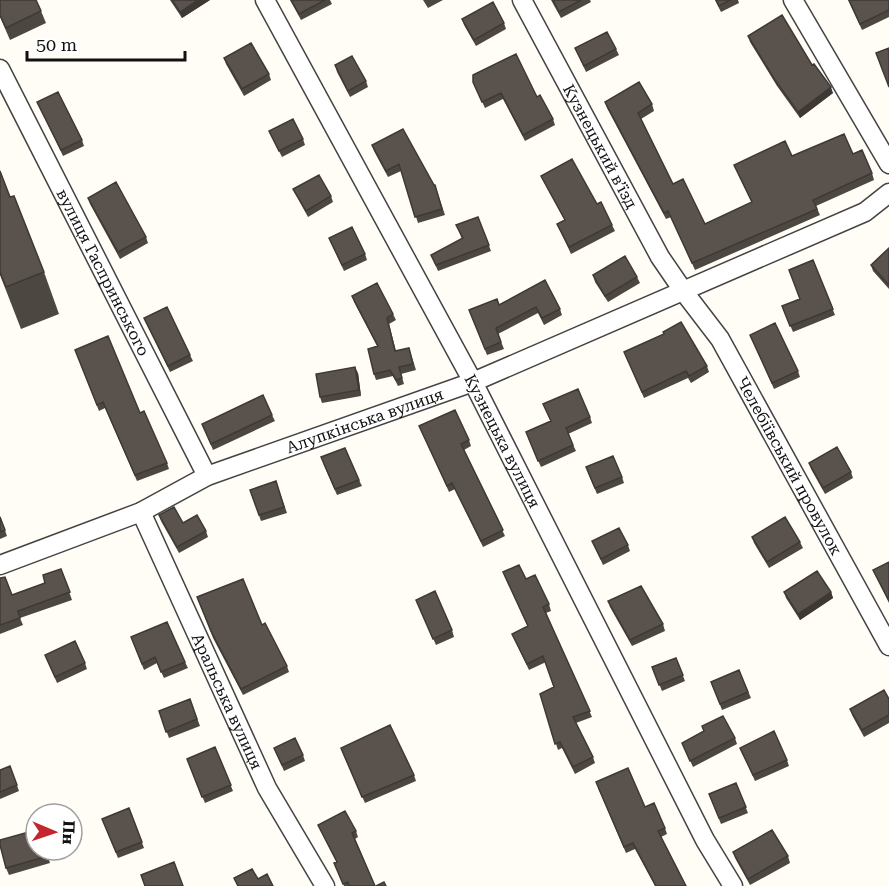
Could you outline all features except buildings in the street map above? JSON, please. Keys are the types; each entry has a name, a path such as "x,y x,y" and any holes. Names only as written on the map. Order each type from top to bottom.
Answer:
{"street":[{"name":"Кузнецька вулиця","path":"266,0 473,382 705,840 733,886"},
{"name":"Кузнецький в’їзд","path":"522,0 660,257 684,292"},
{"path":"793,0 889,164"},
{"name":"вулиця Гаспринського","path":"0,69 207,476"},
{"name":"Алупкінська вулиця","path":"0,565 141,512 207,476 473,382 865,212 889,193"},
{"name":"Челебіївський провулок","path":"684,292 720,339 889,646"},
{"name":"Аральська вулиця","path":"141,512 267,788 325,886"}]}
